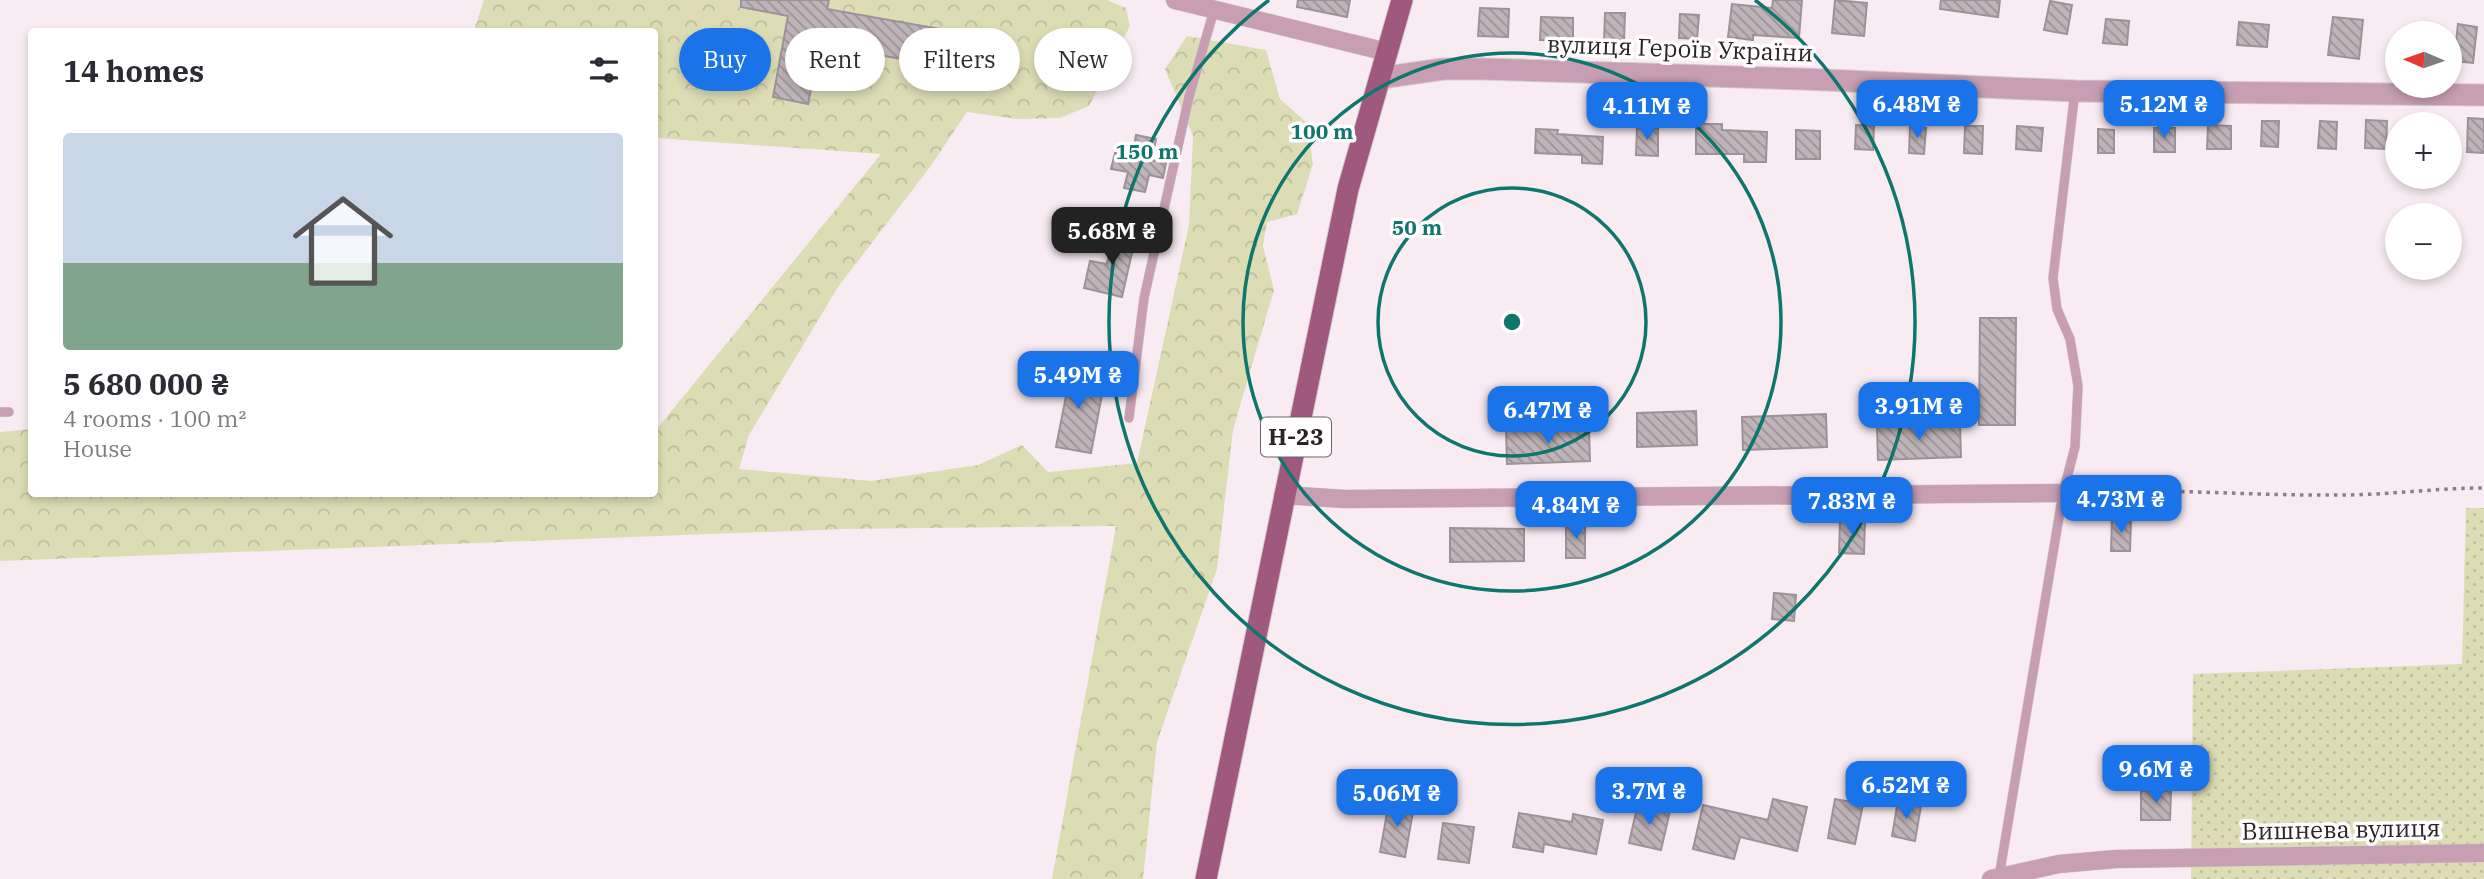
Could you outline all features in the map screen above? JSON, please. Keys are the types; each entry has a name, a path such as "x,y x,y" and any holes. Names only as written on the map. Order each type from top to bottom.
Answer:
{"main road":[{"name":"Н-23","path":"1206,879 1348,189 1402,0"}],"street":[{"path":"1175,0 1387,52"},
{"name":"вулиця Героїв України","path":"1380,78 1443,69 1484,69 2075,91 2484,96"},
{"path":"1283,495 1359,499 2063,493"},
{"name":"Вишнева вулиця","path":"1997,878 2059,864 2116,859 2484,853"}],"lane":[{"path":"1129,418 1144,298 1189,97 1214,10"},
{"path":"1997,878 2063,493 2076,447 2078,386 2070,339 2057,309 2053,278 2075,91"}],"path":[{"path":"2063,493 2132,489 2242,495 2344,495 2484,488"}],"green space":[{"path":"484,0 1107,0 1126,8 1129,28 1034,28 1034,91 1097,91 1089,106 1060,118 1017,119 967,112 930,167 838,287 749,435 739,469 871,481 978,465 1022,445 1048,472 1137,463 1189,225 1193,136 1165,69 1187,36 1266,50 1280,99 1307,123 1313,164 1297,214 1267,222 1263,246 1274,290 1233,430 1217,569 1157,742 1143,879 1052,879 1116,526 845,529 0,561 0,432 28,429 28,497 658,497 658,427 881,154 658,138 658,28 475,28"},
{"path":"2466,508 2484,508 2484,879 2191,879 2193,674 2462,664"}],"building":[{"path":"741,0 829,0 827,9 934,28 899,28 899,59 885,56 885,28 786,28 788,16 741,7"},
{"path":"1298,0 1350,0 1347,17 1297,7"},
{"path":"1773,0 1802,0 1799,38 1753,35 1753,40 1728,37 1732,4 1772,8"},
{"path":"1835,0 1867,3 1864,36 1832,33"},
{"path":"1941,0 2000,0 1998,17 1940,9"},
{"path":"2050,1 2072,5 2067,34 2044,30"},
{"path":"1480,8 1509,9 1508,37 1478,36"},
{"path":"1605,13 1625,13 1624,41 1604,41"},
{"path":"1680,14 1699,15 1697,39 1679,38"},
{"path":"1541,17 1573,18 1573,41 1540,40"},
{"path":"2333,17 2363,20 2359,59 2328,55"},
{"path":"2106,19 2129,21 2127,45 2103,43"},
{"path":"2239,22 2269,25 2267,47 2237,45"},
{"path":"2462,25 2477,27 2473,63 2462,62"},
{"path":"785,32 785,91 811,91 808,104 773,97"},
{"path":"2468,118 2484,119 2484,153 2467,152"},
{"path":"2366,120 2385,121 2385,149 2365,148"},
{"path":"2262,121 2279,121 2278,147 2261,146"},
{"path":"2320,121 2337,122 2336,149 2318,148"},
{"path":"1696,124 1722,124 1722,130 1767,132 1766,162 1744,162 1744,154 1696,154"},
{"path":"1856,125 1874,126 1873,150 1855,149"},
{"path":"2208,125 2231,126 2231,149 2207,149"},
{"path":"1965,126 1983,126 1982,154 1964,153"},
{"path":"2017,126 2043,128 2041,151 2016,149"},
{"path":"1910,127 1926,128 1924,154 1909,153"},
{"path":"1637,128 1658,129 1658,156 1636,155"},
{"path":"2154,128 2175,128 2175,152 2154,152"},
{"path":"1536,129 1558,130 1557,134 1603,137 1602,164 1582,163 1582,155 1535,153"},
{"path":"2098,129 2114,130 2114,153 2098,153"},
{"path":"1796,130 1820,131 1820,159 1796,159"},
{"path":"1136,135 1156,139 1152,160 1166,163 1163,178 1149,175 1145,192 1124,188 1128,172 1111,169 1115,153 1132,156"},
{"path":"1114,230 1136,235 1122,297 1084,288 1090,261 1107,264"},
{"path":"1980,318 2016,318 2015,425 1979,425"},
{"path":"1056,368 1074,371 1073,378 1104,384 1091,453 1056,447 1067,391 1052,388"},
{"path":"1696,411 1697,445 1637,447 1637,413"},
{"path":"1826,414 1827,447 1743,450 1742,417"},
{"path":"1960,424 1961,457 1878,460 1877,427"},
{"path":"1589,428 1590,461 1507,464 1506,430"},
{"path":"2112,518 2131,519 2130,551 2111,551"},
{"path":"1840,520 1865,520 1864,554 1839,553"},
{"path":"1566,524 1585,524 1585,558 1566,558"},
{"path":"1450,528 1524,529 1524,561 1450,562"},
{"path":"1774,593 1796,595 1794,621 1772,619"},
{"path":"2141,791 2171,791 2170,820 2141,820"},
{"path":"1773,799 1807,807 1797,851 1740,837 1734,859 1693,849 1703,805 1768,820"},
{"path":"1835,799 1863,804 1855,844 1828,838"},
{"path":"1898,801 1921,806 1915,841 1892,836"},
{"path":"1389,802 1414,806 1405,857 1380,852"},
{"path":"1638,803 1670,811 1661,850 1629,843"},
{"path":"1519,813 1572,822 1573,814 1603,820 1596,854 1544,844 1543,852 1513,847"},
{"path":"1443,823 1474,827 1469,863 1438,859"}]}
